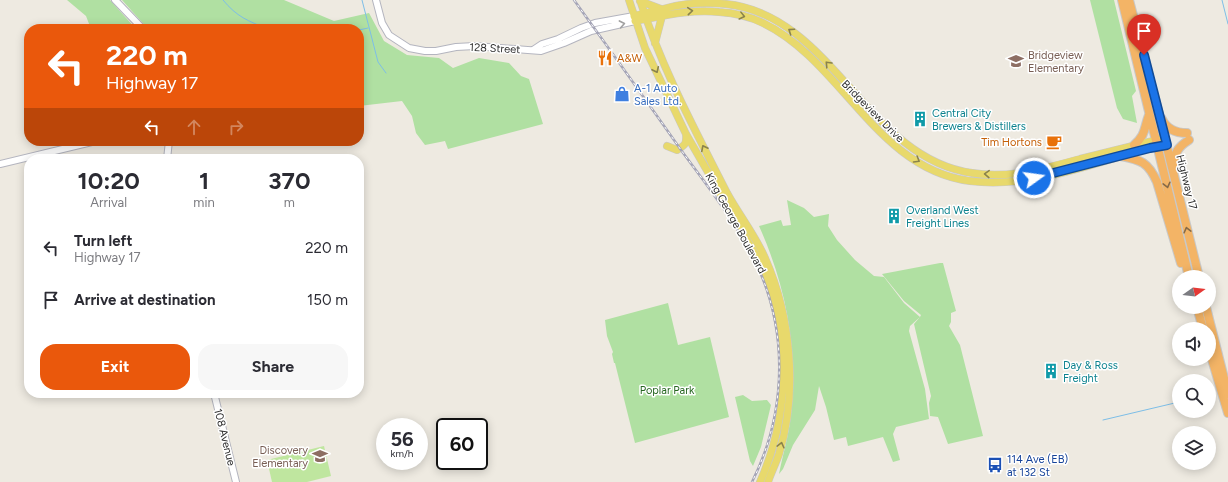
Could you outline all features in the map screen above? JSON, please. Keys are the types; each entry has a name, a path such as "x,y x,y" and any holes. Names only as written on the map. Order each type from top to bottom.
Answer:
{"highway":[{"name":"Highway 17","path":"1122,0 1149,114 1173,170 1197,270"},
{"name":"Highway 17","path":"1129,0 1159,115 1161,142 1188,270"},
{"path":"1128,27 1137,50 1161,142"},
{"path":"1134,145 1144,133 1149,114"},
{"path":"1159,115 1164,124 1171,130 1188,136 1176,150 1173,170"},
{"path":"1121,156 1141,161 1147,165 1152,172 1184,270"},
{"path":"1208,314 1228,394"},
{"path":"1214,366 1228,413"}],"main road":[{"path":"115,0 138,24"},
{"name":"128 Street","path":"376,0 382,23 390,35 409,48 425,51 475,46 533,50 542,44 558,39 595,23 645,17"},
{"name":"King George Boulevard","path":"629,0 645,48 686,134 758,259 771,291 779,325 784,363 783,397 773,445 760,482"},
{"path":"640,0 661,12 655,43"},
{"name":"King George Boulevard","path":"640,0 655,43 674,86 728,195 765,257 781,304 789,345 790,382 784,434 779,454 768,482"},
{"name":"Bridgeview Drive","path":"645,17 694,4 726,4 757,12 771,18 810,46 898,137 921,155 958,170 985,174 1026,173 1134,145 1161,142"},
{"name":"Bridgeview Drive","path":"661,12 708,11 738,15 764,23 807,53 879,130 900,150 926,166 952,177 969,181 984,182 1028,180 1121,156 1161,142"},
{"path":"667,146 677,150 685,145 687,140 686,134"},
{"path":"42,154 75,146"},
{"path":"0,164 24,158"},
{"name":"108 Avenue","path":"215,398 236,482"}],"green space":[{"path":"67,0 110,0 132,24 89,24 86,16"},
{"path":"122,0 284,0 334,21 369,13 384,41 407,55 439,58 453,68 479,58 509,63 521,76 529,79 543,124 448,149 445,141 425,145 416,133 412,116 402,101 364,105 364,24 144,24"},
{"path":"1090,0 1114,0 1136,91 1132,96 1137,123 1123,119 1117,108"},
{"path":"787,200 804,208 814,217 829,214 828,226 837,240 855,260 874,276 884,277 904,303 920,317 910,326 909,331 925,389 929,419 896,427 893,434 900,460 893,462 883,437 848,446 846,437 834,440 819,386 815,410 793,445 783,469 779,474 791,414 793,366 788,318 783,295 759,226 781,220 783,226 791,225"},
{"path":"943,263 956,311 951,313 951,322 949,326 960,345 983,436 948,444 938,417 930,416 929,403 931,396 914,324 921,315 904,301 882,274"},
{"name":"Poplar Park","path":"668,303 678,345 710,337 729,417 635,443 614,363 613,352 607,336 605,320"},
{"path":"743,395 752,401 767,400 771,405 761,447 753,466 750,461 735,397"},
{"path":"324,446 331,476 307,482 272,482 267,460"}],"waterway":[{"path":"223,0 233,11 243,18 256,24"},
{"path":"362,0 378,62 386,73"},
{"path":"1222,0 1228,24"},
{"path":"364,29 368,28"},
{"path":"1103,420 1172,404"}],"railway":[{"path":"574,0 726,213 751,253 763,280 772,309 778,338 778,397 764,454 752,482"}],"place":[{"name":"A&W","path":"605,58"},
{"name":"Bridgeview Elementary","path":"1016,61"},
{"name":"A-1 Auto Sales Ltd.","path":"622,94"},
{"name":"Central City Brewers & Distillers","path":"920,119"},
{"name":"Tim Hortons","path":"1054,142"},
{"name":"Overland West Freight Lines","path":"894,216"},
{"name":"Day & Ross Freight","path":"1051,371"},
{"name":"Discovery Elementary","path":"320,456"},
{"name":"114 Ave (EB) at 132 St","path":"995,465"}],"route":[{"path":"1034,178 1167,145 1144,55"}]}
